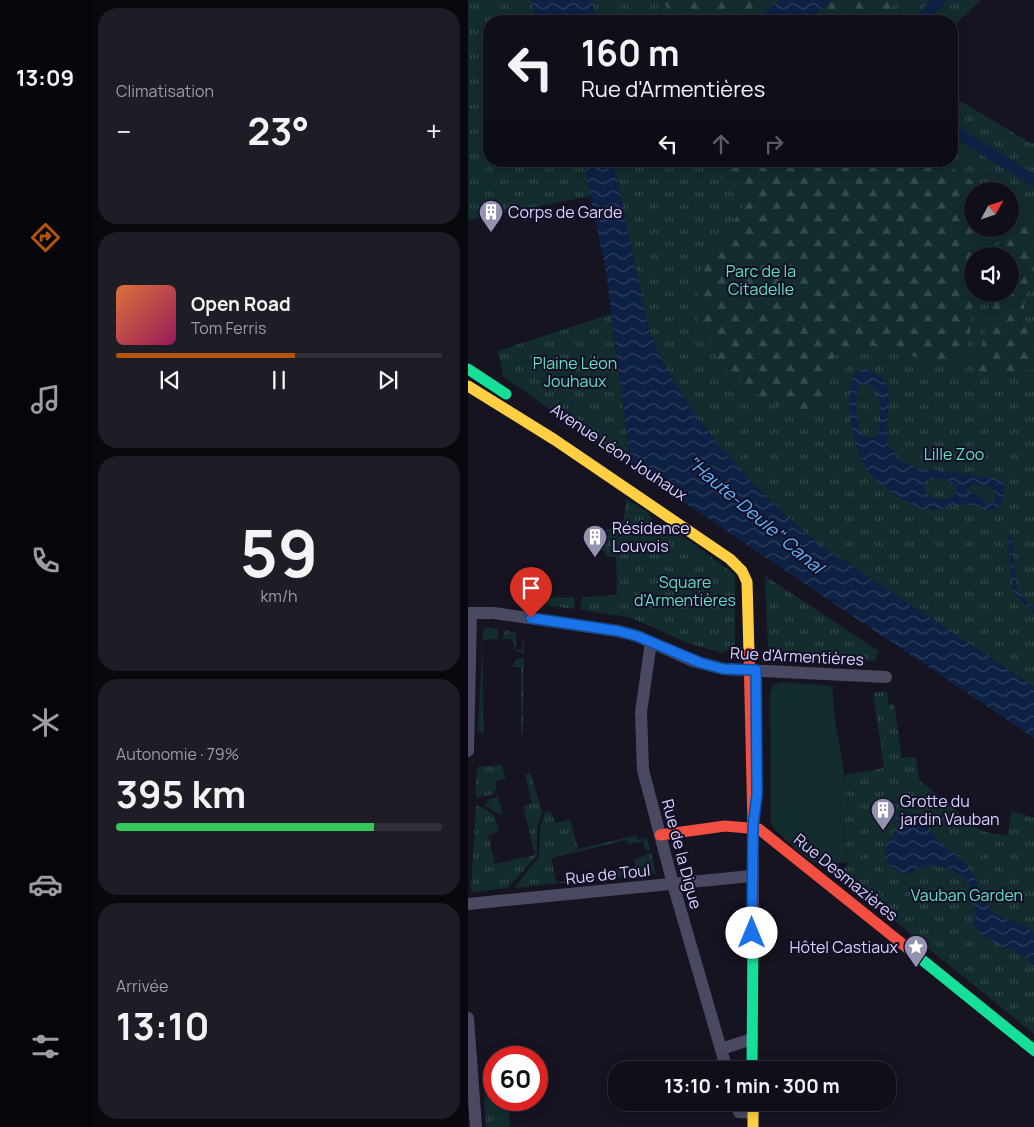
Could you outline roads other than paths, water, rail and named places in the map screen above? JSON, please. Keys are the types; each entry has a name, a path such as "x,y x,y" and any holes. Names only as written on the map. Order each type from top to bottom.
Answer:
{"main road":[{"name":"Avenue Léon Jouhaux","path":"468,369 746,567"},
{"name":"Avenue Léon Jouhaux","path":"468,386 608,476 730,559 746,567"},
{"path":"746,567 756,578 752,670 757,795 753,826 751,876 752,1061"},
{"path":"660,835 738,825 753,826"},
{"name":"Rue Desmazières","path":"753,826 774,839 1034,1051"},
{"path":"753,1111 753,1127"}],"street":[{"name":"Rue d'Armentières","path":"470,613 494,613 618,631 651,642 701,663 724,669 886,676"},
{"path":"468,751 470,613"},
{"name":"Rue de la Digue","path":"651,642 643,690 640,742 643,770 673,884 724,1061"},
{"name":"Rue de Toul","path":"468,904 751,876"},
{"path":"468,1018 476,1127"},
{"path":"721,1049 752,1039"}],"water":[{"path":"532,0 592,0 595,15 533,15"},
{"path":"779,0 832,0 816,15 763,15"},
{"name":"\"Haute-Deule\" Canal","path":"584,167 614,167 649,330 661,359 678,388 720,446 770,500 819,544 1034,687 1034,738 631,467 606,271"},
{"path":"866,369 883,378 889,389 887,442 899,460 918,469 947,471 1002,480 1005,488 1002,504 991,511 970,505 931,510 911,504 880,484 868,471 860,457 853,433 849,404 852,380 857,372","holes":["863,383 870,384 877,392 879,398 879,425 875,438 864,437 857,418 857,394","943,478 958,486 954,496 939,499 925,492 924,485 928,480","972,485 990,486 995,493 995,501 989,504 984,502 978,494 970,493 968,489"]},
{"path":"1008,536 1012,537 1017,590 1034,609 1034,614 1013,592"},
{"path":"904,810 919,817 940,842 965,863 972,873 985,902 995,914 1025,926 1034,933 1034,970 1030,961 1023,955 986,938 978,931 972,920 976,917 975,906 967,900 973,895 971,888 962,876 948,869 932,866 924,867 909,874 903,874 890,865 887,861 885,846 887,841 897,838 893,833 900,824 894,818"}],"waterway":[{"path":"924,15 940,0"},
{"path":"958,134 1035,181"}],"place":[{"name":"Corps de Garde","path":"491,233"},
{"name":"Résidence Louvois","path":"595,558"},
{"name":"Grotte du jardin Vauban","path":"883,831"},
{"name":"Hôtel Castiaux","path":"916,968"}],"park label":[{"name":"Parc de la Citadelle","path":"761,280"},
{"name":"Plaine Léon Jouhaux","path":"575,372"},
{"name":"Lille Zoo","path":"954,454"},
{"name":"Square d'Armentières","path":"685,591"},
{"name":"Vauban Garden","path":"967,895"}]}
